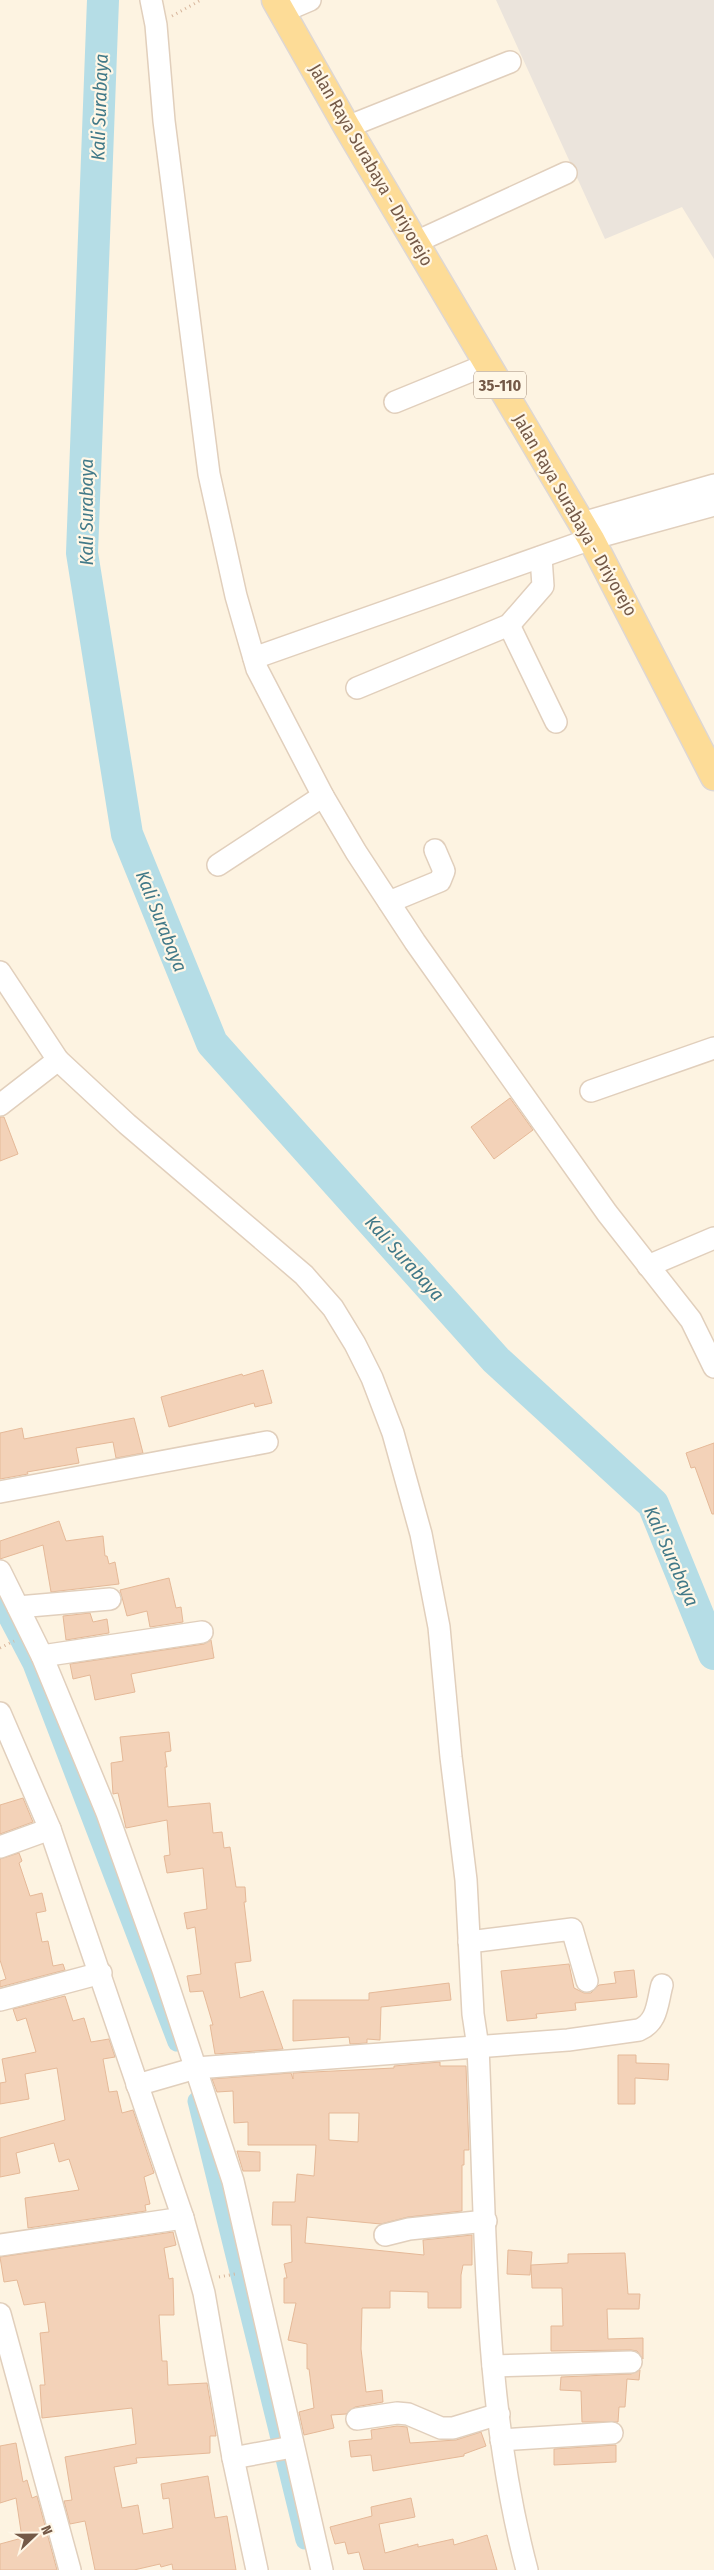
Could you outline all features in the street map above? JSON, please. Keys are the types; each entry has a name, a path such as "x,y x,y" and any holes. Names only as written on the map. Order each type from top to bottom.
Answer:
{"main road":[{"name":"Jalan Raya Surabaya - Driyorejo","path":"278,6 347,127 587,531 714,777"}],"street":[{"path":"151,0 156,25 164,121 209,474 236,596 258,669 323,796 389,902 504,1070 648,1266 691,1320 714,1367"},
{"path":"278,6 310,0"},
{"path":"347,127 510,62"},
{"path":"416,242 566,173"},
{"path":"395,402 488,364"},
{"path":"254,658 541,557 587,531 714,485"},
{"path":"587,531 714,505"},
{"path":"357,688 509,625 543,586 541,557"},
{"path":"509,625 556,722"},
{"path":"218,865 323,796"},
{"path":"389,902 440,881 444,871 435,850"},
{"path":"4,986 58,1060 127,1124 304,1275 333,1308 355,1344 372,1378 393,1434 421,1534 439,1627 466,1880 473,2014 478,2047 493,2366 498,2414 516,2523 528,2570"},
{"path":"591,1090 714,1048"},
{"path":"0,1105 58,1060"},
{"path":"648,1266 714,1238"},
{"path":"0,1492 268,1442"},
{"path":"0,1571 42,1656 108,1813 193,2069 233,2181 289,2447 322,2570"},
{"path":"18,1606 110,1599"},
{"path":"42,1656 202,1632"},
{"path":"0,1714 50,1829 101,1973 146,2083 204,2293 241,2456 256,2570"},
{"path":"0,1847 50,1829"},
{"path":"469,1942 572,1929 587,1981"},
{"path":"0,2000 101,1973"},
{"path":"146,2083 193,2069 568,2040 639,2030 654,2020 662,1985"},
{"path":"0,2245 183,2218"},
{"path":"385,2235 409,2229 486,2221"},
{"path":"0,2314 70,2570"},
{"path":"493,2366 631,2362"},
{"path":"357,2419 396,2413 408,2414 441,2428 453,2428 498,2414"},
{"path":"502,2440 612,2433"},
{"path":"241,2456 289,2447"}],"path":[{"path":"156,25 201,0"},
{"path":"0,1648 22,1638"},
{"path":"215,2278 239,2273"}],"shaded area":[{"path":"496,0 714,0 714,259 682,207 605,239"}],"building":[{"path":"510,1098 533,1130 494,1159 471,1127"},
{"path":"0,1117 4,1117 18,1154 0,1161"},
{"path":"263,1370 272,1403 255,1407 254,1403 169,1427 161,1397 242,1374 243,1376"},
{"path":"134,1418 143,1453 116,1458 113,1442 76,1448 79,1463 27,1472 28,1474 0,1479 0,1433 22,1428 24,1439"},
{"path":"714,1443 714,1514 712,1514 695,1467 691,1468 686,1453"},
{"path":"59,1521 66,1541 103,1536 105,1556 107,1556 109,1564 115,1562 119,1584 51,1592 43,1545 0,1559 0,1541"},
{"path":"169,1578 176,1608 181,1607 183,1622 150,1627 147,1611 127,1616 120,1590"},
{"path":"90,1613 93,1622 107,1619 109,1633 66,1640 63,1616"},
{"path":"211,1640 214,1658 131,1674 135,1692 95,1700 90,1675 73,1679 70,1664 204,1644"},
{"path":"169,1732 171,1751 165,1752 168,1807 210,1803 213,1833 222,1832 224,1848 230,1847 236,1887 245,1887 246,1902 244,1902 251,1961 235,1963 240,1998 263,1991 283,2049 215,2054 210,2025 213,2025 203,1991 190,1992 187,1976 201,1974 195,1927 187,1929 184,1913 207,1909 203,1868 167,1873 164,1856 170,1855 167,1820 126,1828 118,1793 113,1794 111,1763 123,1761 120,1737"},
{"path":"23,1798 33,1822 0,1834 0,1805"},
{"path":"19,1853 22,1861 19,1863 30,1896 42,1893 46,1911 36,1913 42,1942 48,1941 53,1966 63,1964 65,1970 0,1987 0,1981 6,1979 0,1960 0,1859"},
{"path":"569,1964 574,1988 584,1993 591,1993 599,1985 616,1983 614,1972 634,1970 637,1997 575,2003 576,2010 536,2014 537,2018 507,2021 501,1971"},
{"path":"449,1983 451,2000 381,2007 380,2040 367,2039 367,2043 350,2044 349,2037 293,2041 293,2000 369,2000 369,1993"},
{"path":"65,1996 73,2021 84,2018 91,2042 109,2039 115,2057 103,2059 109,2092 117,2091 122,2113 133,2110 154,2173 144,2177 150,2204 145,2205 146,2211 28,2228 25,2198 79,2190 69,2159 59,2162 54,2143 16,2153 20,2173 0,2177 0,2138 65,2120 57,2068 25,2074 29,2099 0,2104 0,2083 6,2082 2,2059 36,2052 26,2018 17,2021 13,2009"},
{"path":"618,2055 636,2055 636,2063 669,2064 668,2080 635,2078 635,2104 618,2104"},
{"path":"440,2062 440,2066 466,2066 469,2150 464,2150 464,2165 462,2165 462,2211 408,2217 381,2224 307,2217 305,2243 424,2255 423,2240 472,2235 472,2265 463,2265 461,2275 461,2308 428,2308 428,2292 390,2291 390,2308 362,2308 361,2349 366,2392 382,2390 383,2402 355,2407 346,2414 331,2415 334,2428 304,2435 299,2412 314,2408 309,2369 307,2369 307,2344 288,2340 296,2303 284,2303 284,2278 287,2278 284,2264 292,2262 291,2225 272,2225 273,2202 295,2202 297,2174 314,2176 316,2145 248,2145 248,2122 234,2123 233,2091 217,2092 212,2079 291,2073 293,2079 293,2073 394,2068 394,2066","holes":["329,2113 359,2113 358,2142 329,2140"]},
{"path":"237,2151 260,2152 260,2171 243,2171"},
{"path":"173,2232 176,2245 164,2248 169,2279 173,2278 174,2315 159,2315 162,2361 167,2361 168,2385 207,2383 216,2436 210,2436 210,2453 136,2458 137,2463 114,2467 122,2508 138,2505 143,2534 173,2528 169,2498 163,2499 161,2484 208,2476 215,2518 227,2516 236,2570 173,2570 172,2564 161,2567 160,2564 134,2570 95,2570 85,2521 70,2524 64,2501 72,2500 65,2457 136,2444 132,2408 42,2418 40,2385 45,2385 40,2333 49,2332 45,2302 24,2305 17,2280 4,2282 0,2257"},
{"path":"508,2250 532,2252 530,2275 507,2274"},
{"path":"625,2253 628,2294 640,2294 639,2309 607,2309 608,2339 643,2338 643,2359 637,2351 631,2350 551,2351 551,2326 563,2326 562,2288 532,2288 531,2265 568,2263 568,2254"},
{"path":"640,2370 639,2380 627,2379 625,2407 619,2407 618,2422 582,2422 581,2391 560,2390 561,2377 631,2374"},
{"path":"397,2426 407,2427 410,2443 456,2440 481,2432 486,2446 464,2454 464,2456 373,2471 371,2455 351,2457 349,2441 372,2439 371,2430"},
{"path":"16,2443 23,2482 27,2480 32,2498 37,2496 57,2570 0,2570 0,2544 22,2538 16,2498 0,2503 0,2446"},
{"path":"616,2445 616,2462 554,2465 554,2449"},
{"path":"411,2498 415,2517 379,2524 385,2553 418,2544 418,2547 453,2539 454,2545 487,2535 497,2570 364,2570 359,2552 348,2554 345,2542 335,2544 330,2527 372,2516 371,2507"}],"waterway":[{"name":"Kali Surabaya","path":"103,0 82,553 127,834 212,1043 496,1360 653,1504 714,1654"},
{"path":"0,1603 32,1664 177,2042"},
{"path":"197,2101 305,2540"}]}
